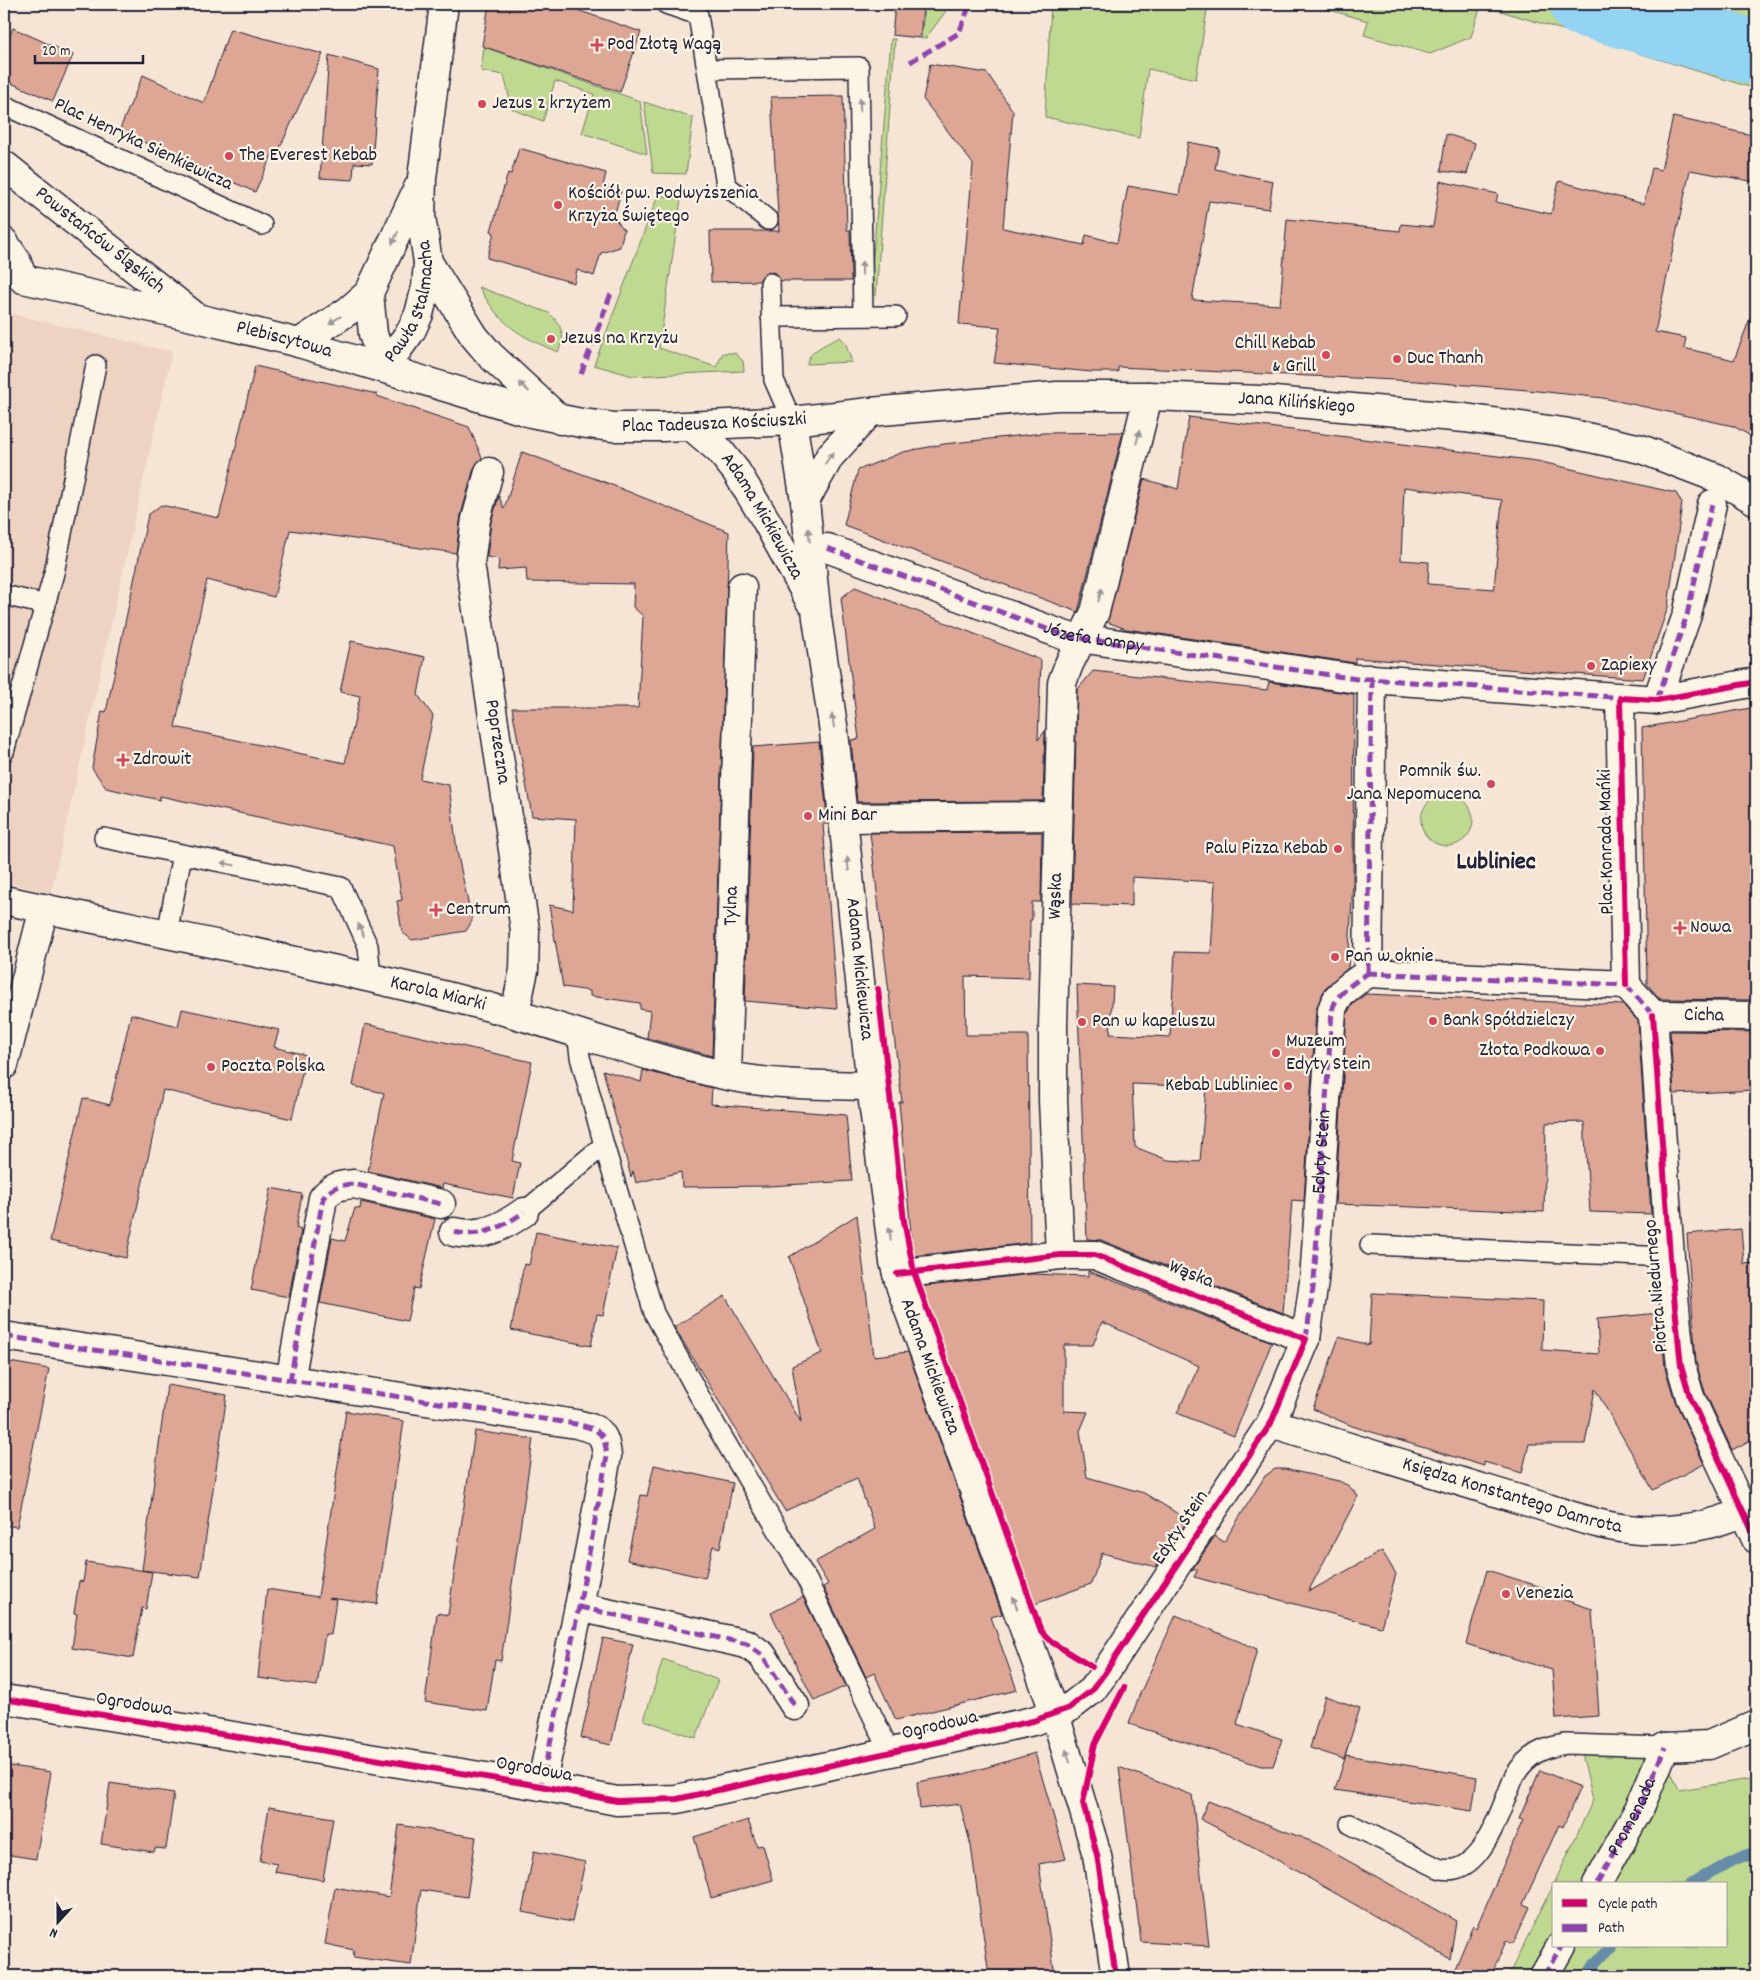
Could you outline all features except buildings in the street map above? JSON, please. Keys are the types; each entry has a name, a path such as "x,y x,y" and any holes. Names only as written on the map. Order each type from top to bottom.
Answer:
{"street":[{"name":"Pawła Stalmacha","path":"384,368 411,331 419,314 426,287 428,262 421,217 422,178 444,4"},
{"name":"Powstańców Śląskich","path":"4,165 197,318"},
{"name":"Pawła Stalmacha","path":"384,368 373,334 369,293 422,178"},
{"path":"4,242 16,260 14,279"},
{"path":"428,262 474,336 490,355 560,420"},
{"name":"Plebiscytowa","path":"14,279 197,318 299,344 523,411 560,420"},
{"path":"299,344 348,312 369,293"},
{"name":"Jana Kilińskiego","path":"870,412 1057,396 1148,396 1262,400 1475,419 1563,432 1641,449 1754,494"},
{"name":"Wąska","path":"1148,396 1096,612 1069,664 1062,683 1053,1036 1060,1255 1082,1254 1108,1259 1306,1339"},
{"path":"805,500 830,456 870,412"},
{"name":"Plac Tadeusza Kościuszki","path":"560,420 613,427 691,426 792,421 870,412"},
{"name":"Adama Mickiewicza","path":"792,421 805,500 817,618 834,732 870,1086 897,1274 1055,1714 1097,1855 1116,1976"},
{"name":"Adama Mickiewicza","path":"691,426 718,450 747,488 805,589 817,618"},
{"name":"Poprzeczna","path":"490,472 476,520 470,563 525,930 524,970 515,1013"},
{"path":"1658,700 1687,615 1712,504"},
{"name":"Józefa Lompy","path":"827,548 1048,630 1082,639 1357,679 1372,679"},
{"name":"Tylna","path":"727,1075 742,587"},
{"path":"1652,1015 1626,985 1368,973 1372,679 1658,700 1756,682"},
{"name":"Plac Konrada Mańki","path":"1620,698 1626,985"},
{"path":"843,818 1058,816"},
{"name":"Karola Miarki","path":"4,900 371,977 515,1013 690,1067 727,1075 780,1082 870,1086"},
{"path":"4,1065 44,908"},
{"name":"Edyty Stein","path":"1055,1714 1069,1708 1092,1690 1271,1423 1306,1339 1313,1291 1334,999 1368,973"},
{"name":"Cicha","path":"1652,1015 1756,1016"},
{"name":"Piotra Niedurnego","path":"1652,1015 1670,1257 1683,1377 1690,1397 1750,1508 1756,1539"},
{"path":"290,1381 323,1198 330,1190 341,1184 354,1184 441,1204"},
{"path":"454,1232 468,1235 481,1234 511,1221 524,1212"},
{"path":"897,1274 1060,1255"},
{"path":"4,1336 576,1424 596,1429 605,1438 607,1456 579,1607 541,1786"},
{"name":"Księdza Konstantego Damrota","path":"1271,1423 1475,1486 1621,1528 1680,1528 1707,1524 1750,1508"},
{"path":"579,1607 747,1644 762,1655 794,1706"},
{"name":"Ogrodowa","path":"4,1699 541,1786 617,1801 677,1799 891,1754 1055,1714"},
{"path":"1665,1747 1709,1745 1756,1725"},
{"name":"Promenada","path":"1599,1882 1640,1807 1665,1747"},
{"path":"1544,1976 1560,1948"}],"lane":[{"path":"666,4 698,14 726,184 768,220"},
{"path":"708,69 859,67 863,316"},
{"name":"Plac Henryka Sienkiewicza","path":"4,105 262,225"},
{"path":"770,283 774,380 792,421"},
{"path":"772,317 896,316"},
{"path":"4,752 46,605 96,365"},
{"path":"4,596 46,605"},
{"path":"104,838 341,887 368,946 371,977"},
{"path":"167,934 182,854"},
{"path":"577,1031 580,1057 654,1313 712,1419 807,1580 891,1754"},
{"path":"524,1212 604,1144"},
{"path":"1370,1245 1670,1257"},
{"path":"1350,1824 1438,1868 1453,1871 1470,1863 1480,1852 1520,1766 1535,1754 1544,1749 1566,1744 1665,1747"}],"shaded area":[{"path":"4,312 172,352 51,893 4,882"}],"green space":[{"path":"925,4 951,4 926,38 921,39"},
{"path":"1051,4 1208,4 1196,79 1148,69 1139,138 1045,117"},
{"path":"1308,4 1534,4 1756,66 1756,89 1481,5 1471,37 1430,54 1364,35 1368,21"},
{"path":"1613,4 1756,4 1756,45"},
{"path":"891,39 895,39 876,296 870,292"},
{"path":"484,47 640,101 647,154 582,133 594,94 555,81 543,121 512,109 504,75 481,71"},
{"path":"644,102 693,118 686,174 653,173"},
{"path":"658,195 681,199 659,348 716,367 723,353 735,353 743,361 744,371 633,376 594,365"},
{"path":"479,287 549,313 560,326 562,341 558,352 512,328 495,311"},
{"path":"840,337 845,342 852,362 807,364 808,359 815,351"},
{"path":"1442,794 1452,794 1461,798 1469,806 1473,820 1469,834 1461,842 1452,846 1442,846 1433,842 1425,834 1421,825 1421,815 1425,806 1433,798"},
{"path":"663,1659 718,1680 696,1738 644,1720"},
{"path":"1581,1749 1638,1754 1666,1760 1679,1790 1756,1778 1756,1976 1508,1976 1552,1888 1552,1948 1728,1948 1728,1882 1555,1882 1593,1800"}],"waterway":[{"path":"1582,4 1756,53"},
{"path":"1694,1882 1728,1863 1756,1851"},
{"path":"1587,1976 1596,1962 1609,1948"}],"marked path":[{"path":"910,62 959,33 970,4"},
{"path":"581,374 612,291"},
{"path":"1657,700 1687,615 1712,504"},
{"path":"827,548 1066,636 1357,679 1372,679"},
{"path":"1368,973 1372,679 1625,698"},
{"path":"1368,973 1626,985"},
{"path":"1306,1339 1314,1281 1332,1010 1342,993 1368,973"},
{"path":"1626,985 1653,1015"},
{"path":"290,1381 323,1198 337,1187 354,1184 441,1204"},
{"path":"454,1232 473,1234 491,1230 500,1227 524,1212"},
{"path":"4,1336 576,1424 599,1432 604,1441 607,1456 579,1607 541,1786"},
{"path":"579,1607 747,1644 762,1655 795,1706"},
{"path":"1598,1882 1640,1807 1665,1747"},
{"path":"1544,1976 1560,1948"}],"cycle path":[{"path":"1626,985 1620,698 1657,700 1756,682"},
{"path":"878,989 904,1221 914,1272 1041,1631 1053,1643 1092,1667"},
{"path":"1653,1015 1670,1257 1681,1366 1690,1397 1756,1539"},
{"path":"4,1699 541,1786 617,1801 677,1799 1033,1721 1069,1708 1092,1690 1104,1674 1271,1423 1306,1339 1095,1255 1060,1255 897,1274"},
{"path":"1116,1976 1097,1855 1083,1803 1095,1744 1124,1688"}],"place":[{"name":"Pod Złotą Wagą","path":"597,45"},
{"name":"Jezus z krzyżem","path":"482,104"},
{"name":"The Everest Kebab","path":"229,156"},
{"name":"Kościół pw. Podwyższenia Krzyża Świętego","path":"558,205"},
{"name":"Jezus na Krzyżu","path":"551,339"},
{"name":"Chill Kebab & Grill","path":"1326,355"},
{"name":"Duc Thanh","path":"1397,359"},
{"name":"Zapiexy","path":"1591,666"},
{"name":"Zdrowit","path":"123,760"},
{"name":"Pomnik św. Jana Nepomucena","path":"1491,784"},
{"name":"Mini Bar","path":"808,816"},
{"name":"Palu Pizza Kebab","path":"1338,849"},
{"name":"Centrum","path":"436,910"},
{"name":"Nowa","path":"1680,928"},
{"name":"Pan w oknie","path":"1335,957"},
{"name":"Bank Spółdzielczy","path":"1433,1021"},
{"name":"Pan w kapeluszu","path":"1082,1022"},
{"name":"Złota Podkowa","path":"1600,1051"},
{"name":"Muzeum Edyty Stein","path":"1276,1053"},
{"name":"Poczta Polska","path":"211,1067"},
{"name":"Kebab Lubliniec","path":"1288,1086"},
{"name":"Venezia","path":"1506,1594"}],"district":[{"name":"Lubliniec","path":"1496,863"}]}
